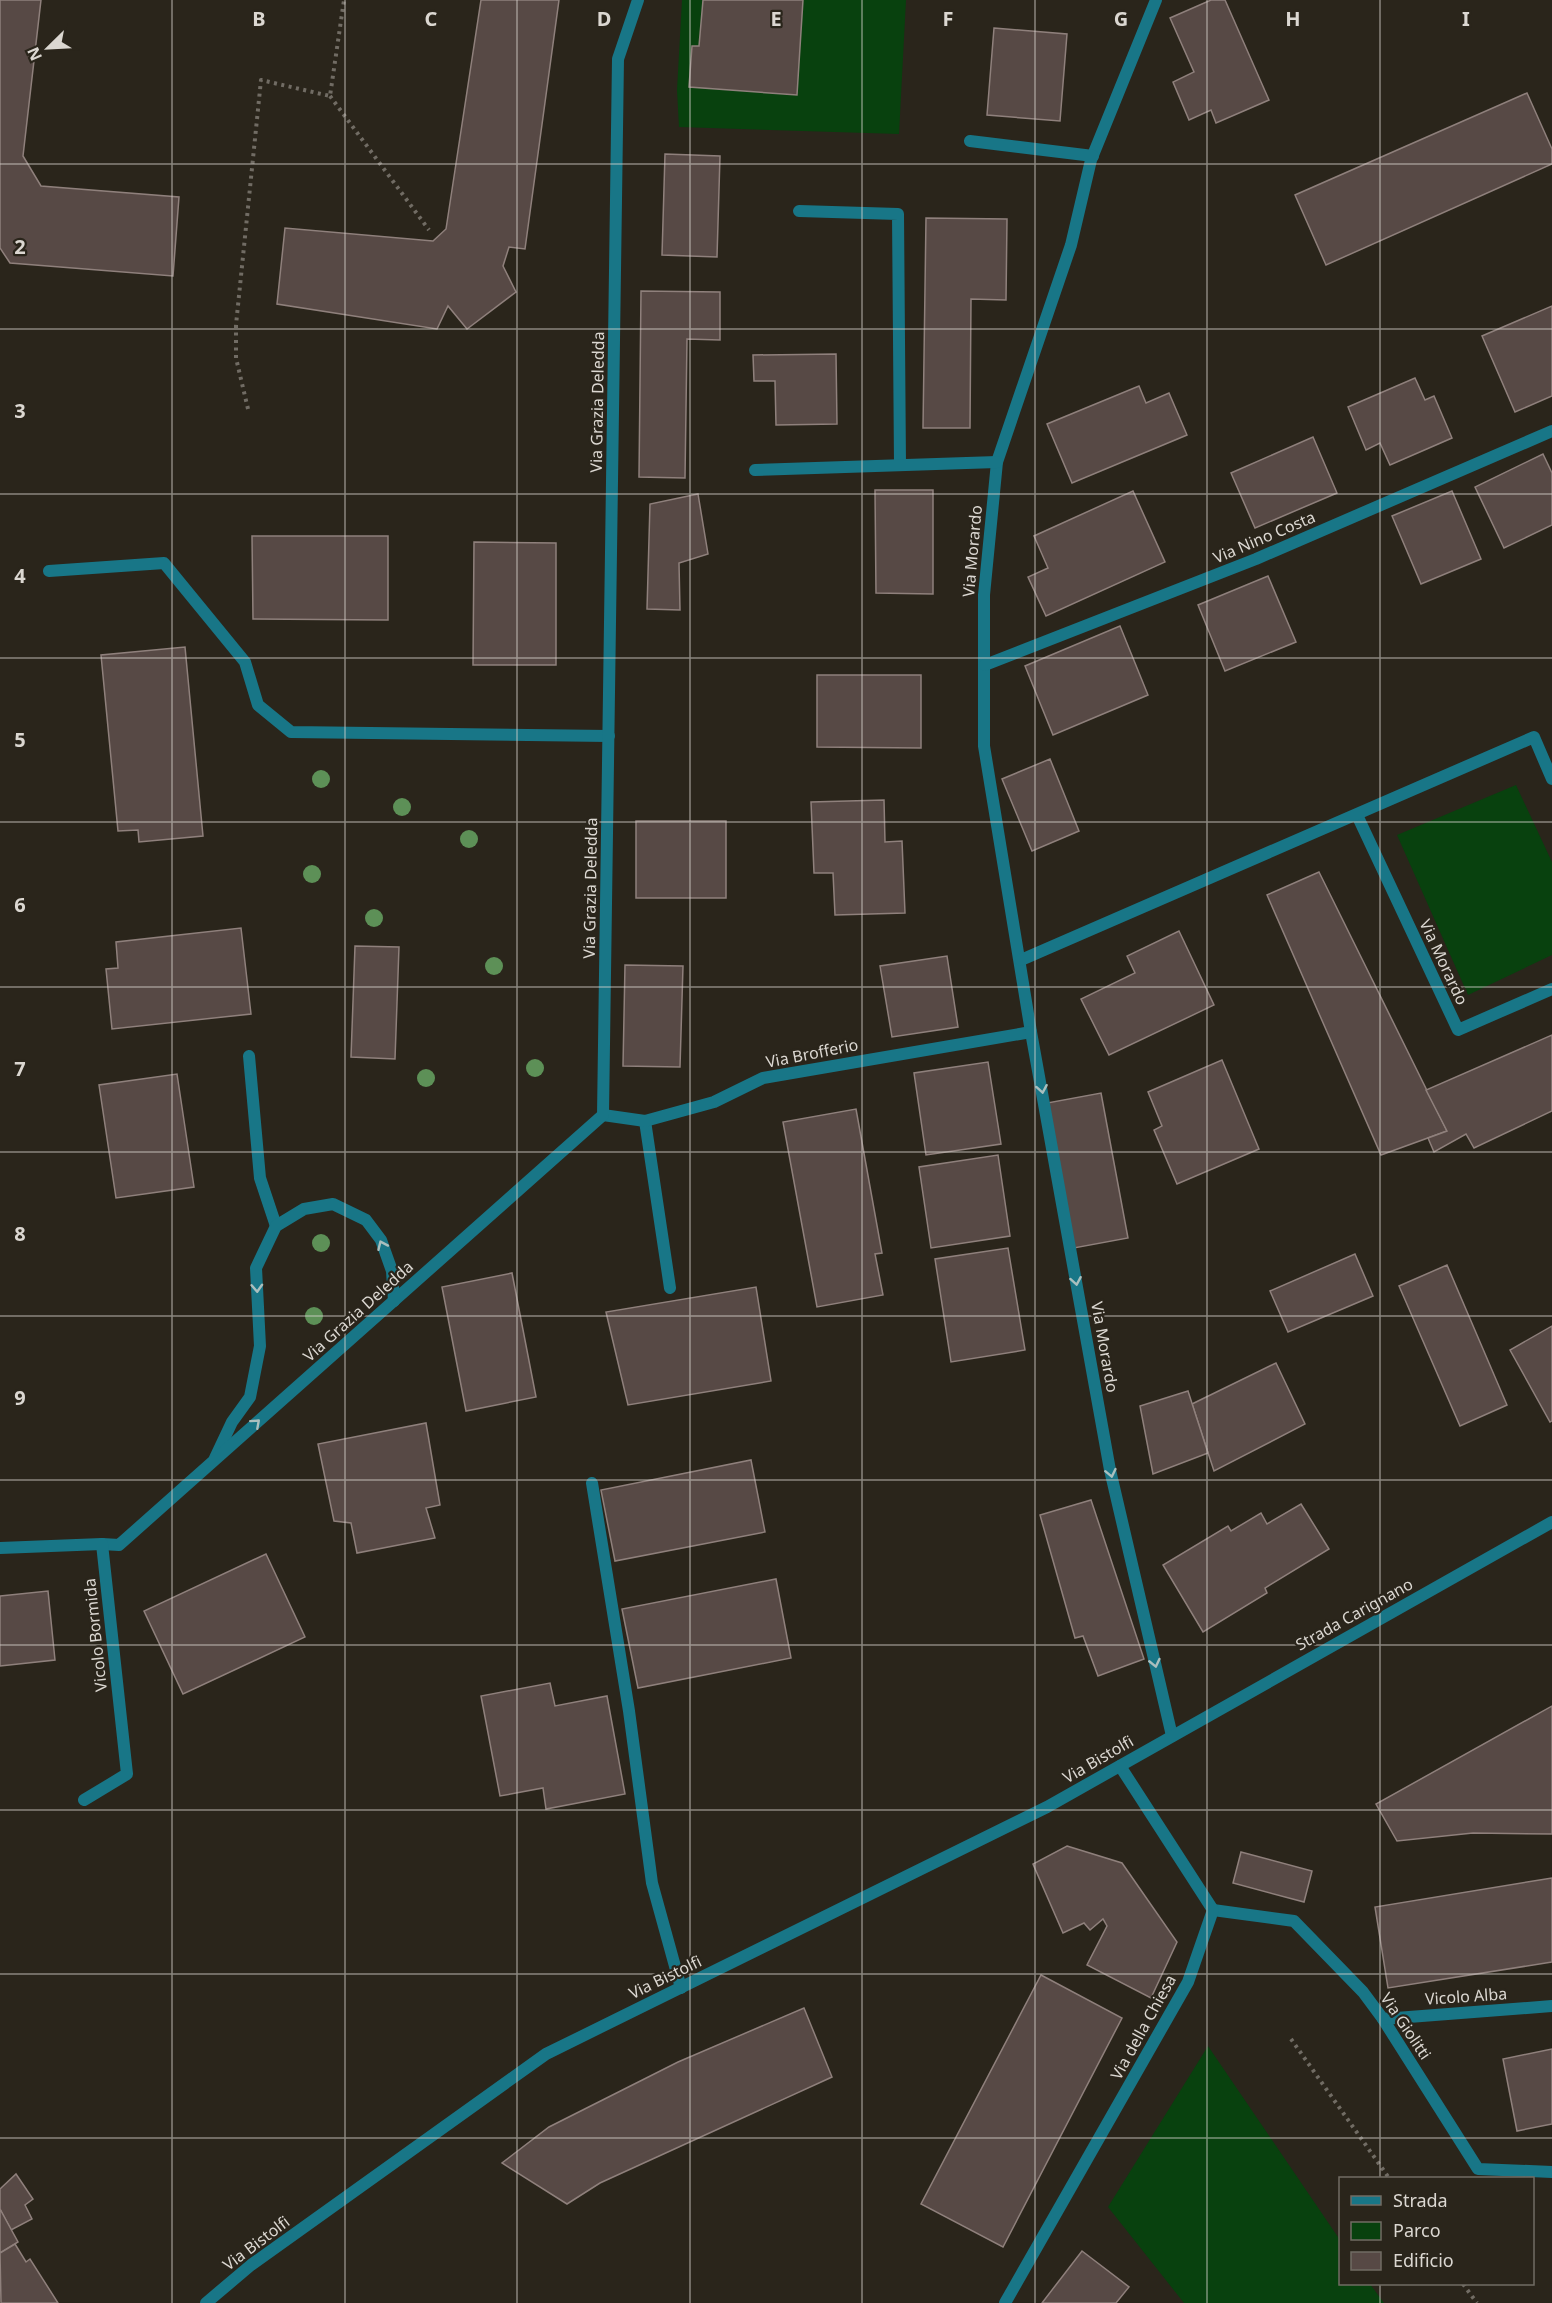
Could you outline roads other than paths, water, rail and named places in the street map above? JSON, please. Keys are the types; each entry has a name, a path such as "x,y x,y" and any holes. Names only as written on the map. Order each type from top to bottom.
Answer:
{"street":[{"name":"Via Grazia Deledda","path":"102,1544 118,1545 603,1115 618,59 638,0"},
{"name":"Via Morardo","path":"1156,0 1093,156 1071,245 997,462 984,595 984,746 1021,960 1031,1032 1110,1470 1172,1736"},
{"path":"970,141 1093,156"},
{"path":"800,211 898,214 900,464"},
{"name":"Via Nino Costa","path":"985,664 1256,559 1552,431"},
{"path":"755,470 997,462"},
{"path":"49,571 164,563 244,662 258,705 291,732 609,736"},
{"path":"1021,960 1534,737 1552,779"},
{"name":"Via Morardo","path":"1357,815 1458,1030 1552,989"},
{"name":"Via Brofferio","path":"603,1115 645,1121 714,1102 763,1078 1031,1032"},
{"path":"249,1056 260,1178 276,1226"},
{"path":"645,1121 670,1288"},
{"path":"213,1462 232,1422 250,1397 260,1346 256,1268 276,1226 304,1209 333,1204 366,1220 381,1240 392,1271 394,1301"},
{"path":"592,1483 624,1678 652,1883 681,1988"},
{"name":"Strada Carignano","path":"1172,1736 1552,1522"},
{"path":"0,1548 102,1544"},
{"name":"Vicolo Bormida","path":"84,1800 127,1774 102,1544"},
{"name":"Via Bistolfi","path":"206,2303 251,2265 546,2054 1047,1807 1172,1736"},
{"path":"1120,1766 1213,1910"},
{"name":"Via Giolitti","path":"1213,1910 1294,1921 1363,1992 1383,2019 1478,2169 1552,2172"},
{"name":"Via della Chiesa","path":"1005,2303 1188,1982 1213,1910"},
{"name":"Vicolo Alba","path":"1383,2019 1552,2006"}]}
